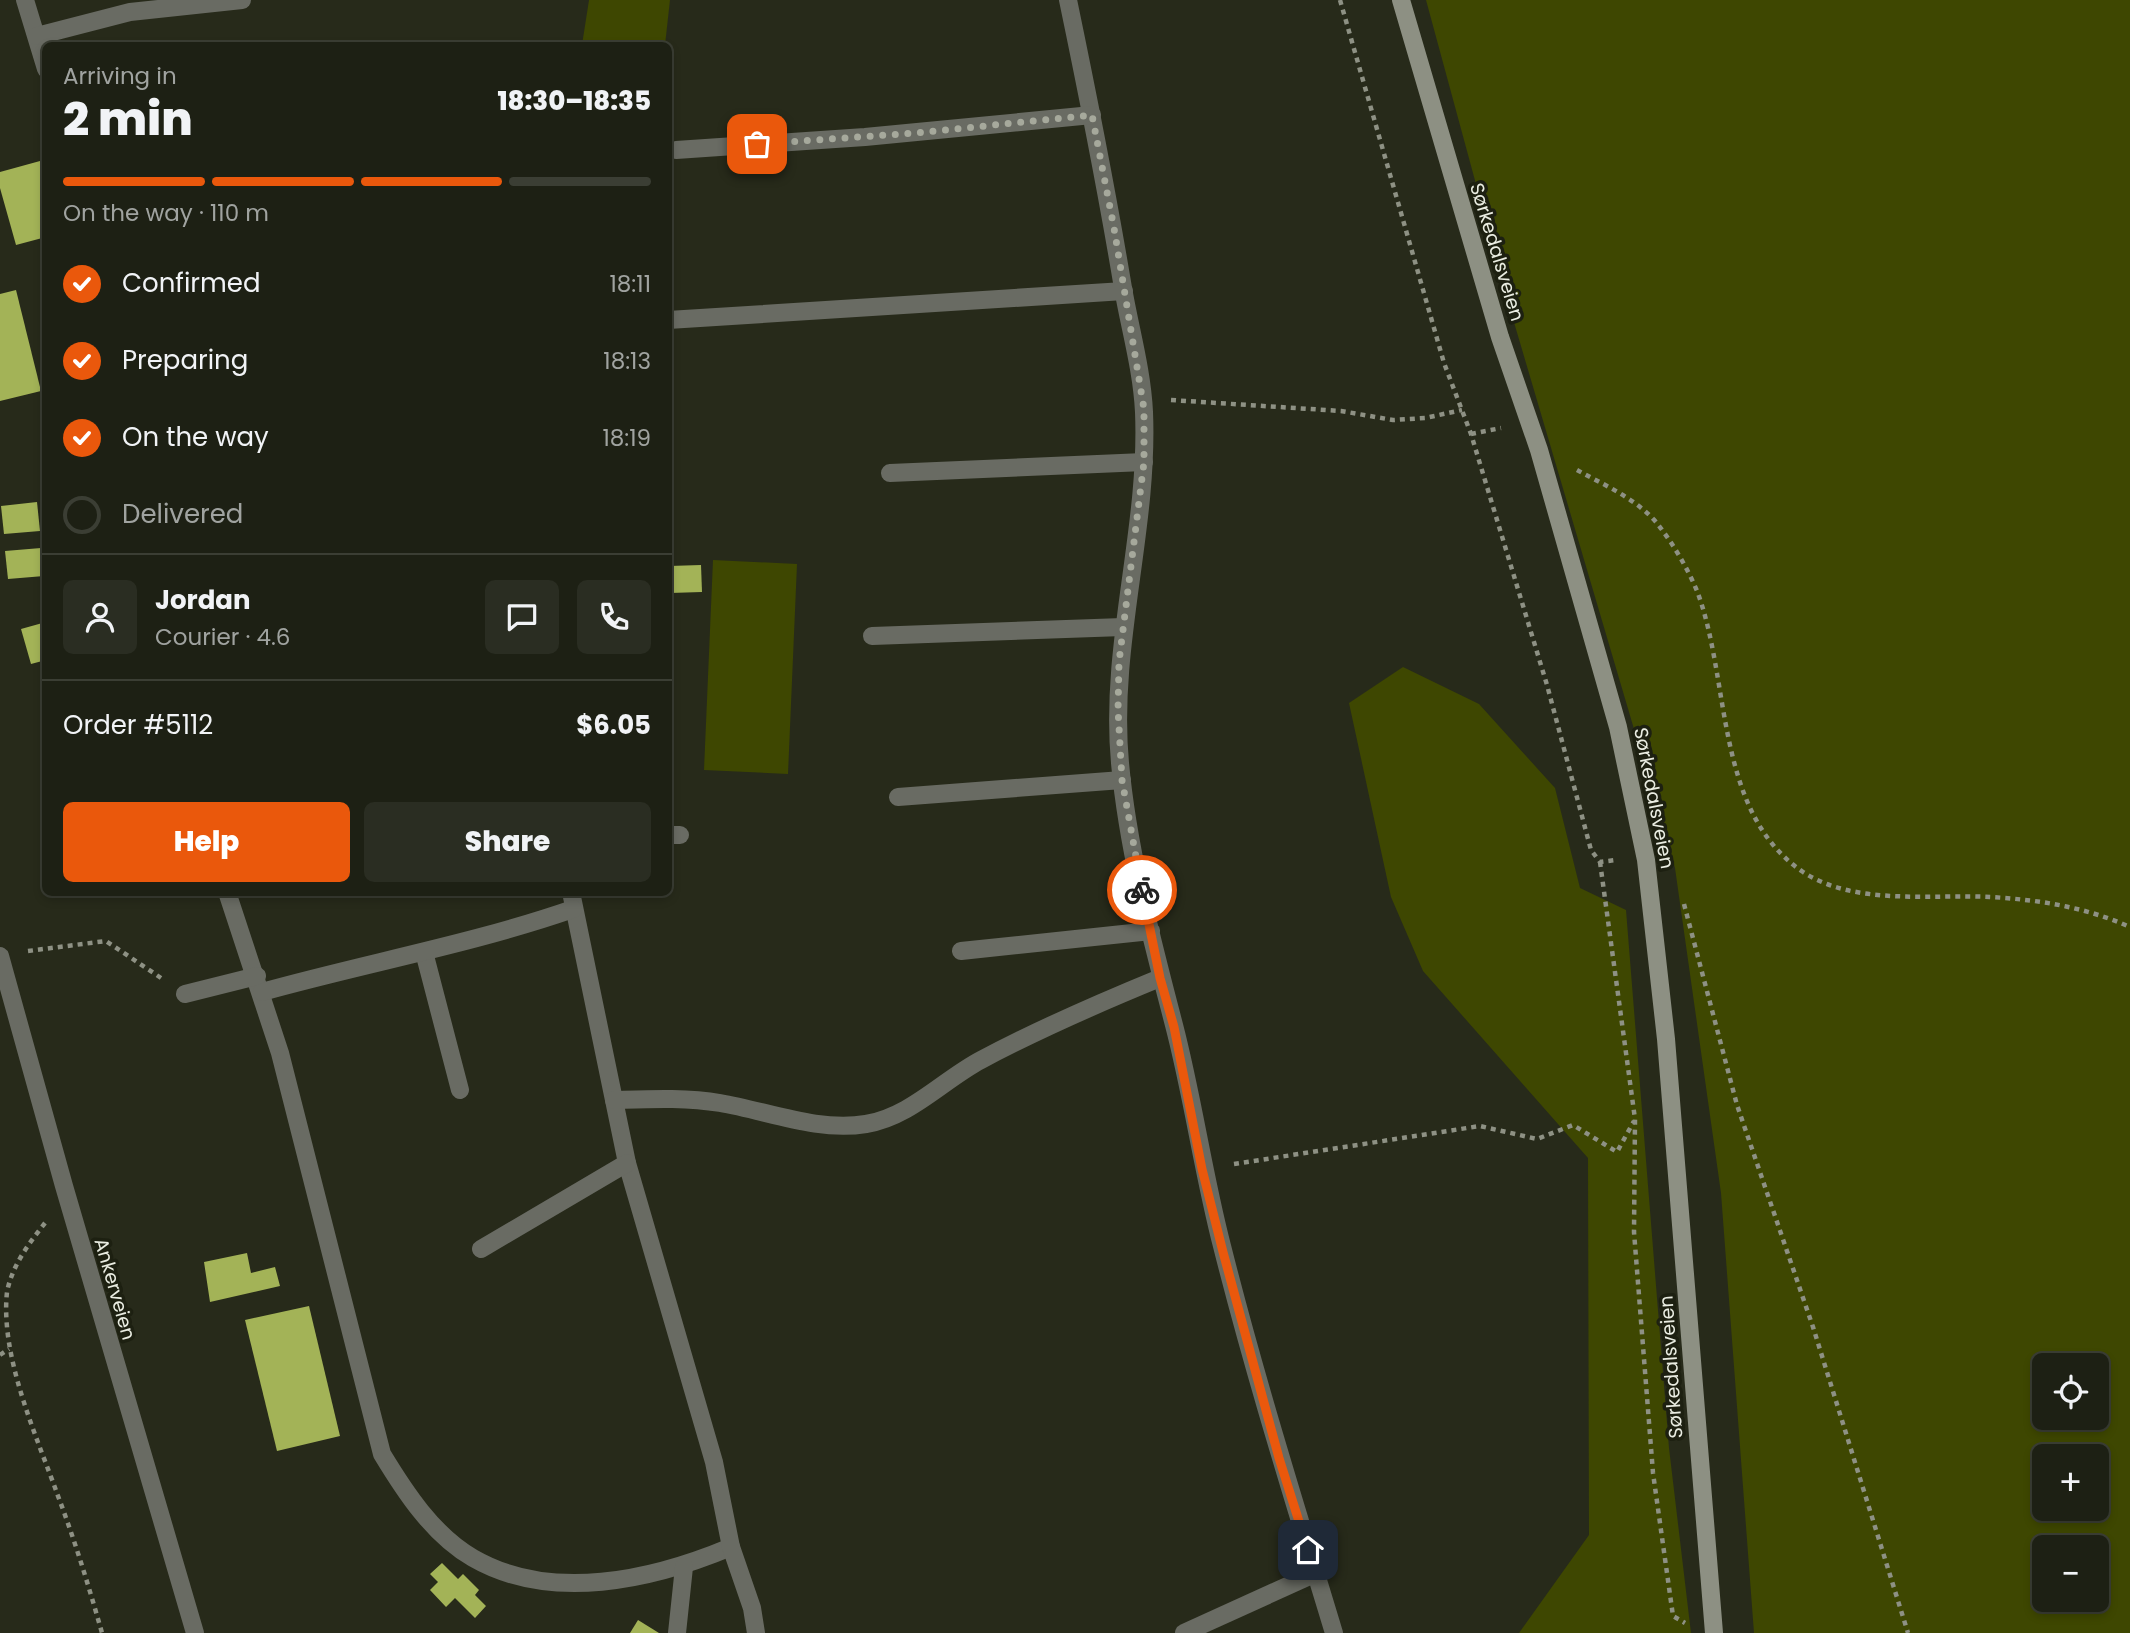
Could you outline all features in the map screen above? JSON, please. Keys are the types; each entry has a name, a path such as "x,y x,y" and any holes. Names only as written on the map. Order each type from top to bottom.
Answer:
{"street":[{"name":"Sørkedalsveien","path":"1401,0 1500,337 1539,450 1618,727 1646,860 1666,1039 1714,1631"}],"lane":[{"path":"25,0 42,54"},
{"path":"37,36 131,12 242,0"},
{"path":"1068,0 1092,115 1142,398 1144,462 1123,627 1118,710 1122,780 1150,931 1174,1027 1202,1169 1265,1408 1334,1633"},
{"path":"676,150 865,137 1092,115"},
{"path":"672,320 1124,291"},
{"path":"890,473 1144,462"},
{"path":"872,636 1123,627"},
{"path":"898,797 1122,780"},
{"path":"228,896 260,984 382,1454 411,1500 470,1557 499,1572 526,1579 554,1583 592,1582 684,1567 731,1547"},
{"path":"186,994 260,984 424,952 504,933 572,901 627,1163 715,1462 731,1547 752,1608 756,1633"},
{"path":"961,951 1150,931"},
{"path":"424,952 460,1090"},
{"name":"Ankerveien","path":"0,956 64,1186 195,1633"},
{"path":"614,1100 717,1103 817,1124 845,1126 869,1123 892,1116 978,1062 1070,1015 1160,978"},
{"path":"481,1249 627,1163"},
{"path":"677,1633 684,1567"},
{"path":"1184,1633 1316,1573"}],"path":[{"path":"1340,0 1444,363 1462,410 1547,685 1591,850 1600,862 1635,1119 1634,1232 1653,1473 1671,1605 1673,1616 1682,1622 1714,1631"},
{"path":"1142,398 1341,411 1393,420 1425,418 1462,410"},
{"path":"1539,450 1624,495 1655,521 1684,563 1697,592 1711,642 1723,719 1736,769 1756,818 1784,857 1805,873 1847,889 1888,894 2043,901 2081,908 2130,927"},
{"path":"1600,862 1627,859"},
{"path":"1680,893 1737,1105 1813,1327 1877,1541 1908,1633"},
{"path":"27,951 106,941 186,994"},
{"path":"1202,1169 1480,1126 1537,1139 1573,1125 1617,1152 1635,1119"},
{"path":"64,1186 48,1219 15,1267 7,1292 5,1313 9,1349 21,1401 82,1561 102,1633"},
{"path":"0,1355 9,1349"}],"green space":[{"path":"589,0 670,0 665,42 582,42"},
{"path":"1426,0 2130,0 2130,1633 1754,1633 1721,1193 1675,868 1508,302"},
{"path":"713,560 797,564 788,774 704,770"},
{"path":"1403,667 1479,704 1555,788 1580,888 1626,910 1669,1448 1691,1633 1519,1633 1589,1535 1588,1158 1423,971 1391,897 1349,703"}],"building":[{"path":"40,161 42,238 16,245 0,188 0,172"},
{"path":"16,290 41,391 0,401 0,294"},
{"path":"37,502 40,531 4,534 1,506"},
{"path":"41,548 42,576 8,579 5,551"},
{"path":"701,565 702,592 672,593 672,566"},
{"path":"42,623 42,661 31,664 21,629"},
{"path":"247,1253 251,1273 275,1267 280,1286 210,1302 204,1262"},
{"path":"309,1306 340,1436 277,1451 245,1320"},
{"path":"442,1563 458,1579 463,1574 479,1590 475,1595 486,1606 475,1618 455,1598 446,1607 430,1590 438,1582 430,1574"},
{"path":"638,1620 659,1633 630,1633"}],"way so far":[{"path":"757,144 916,133 1092,115 1144,409 1144,462 1137,537 1119,662 1118,710 1119,761 1142,890"}],"route":[{"path":"1142,890 1160,978 1174,1027 1202,1169 1279,1458 1308,1550"}]}
